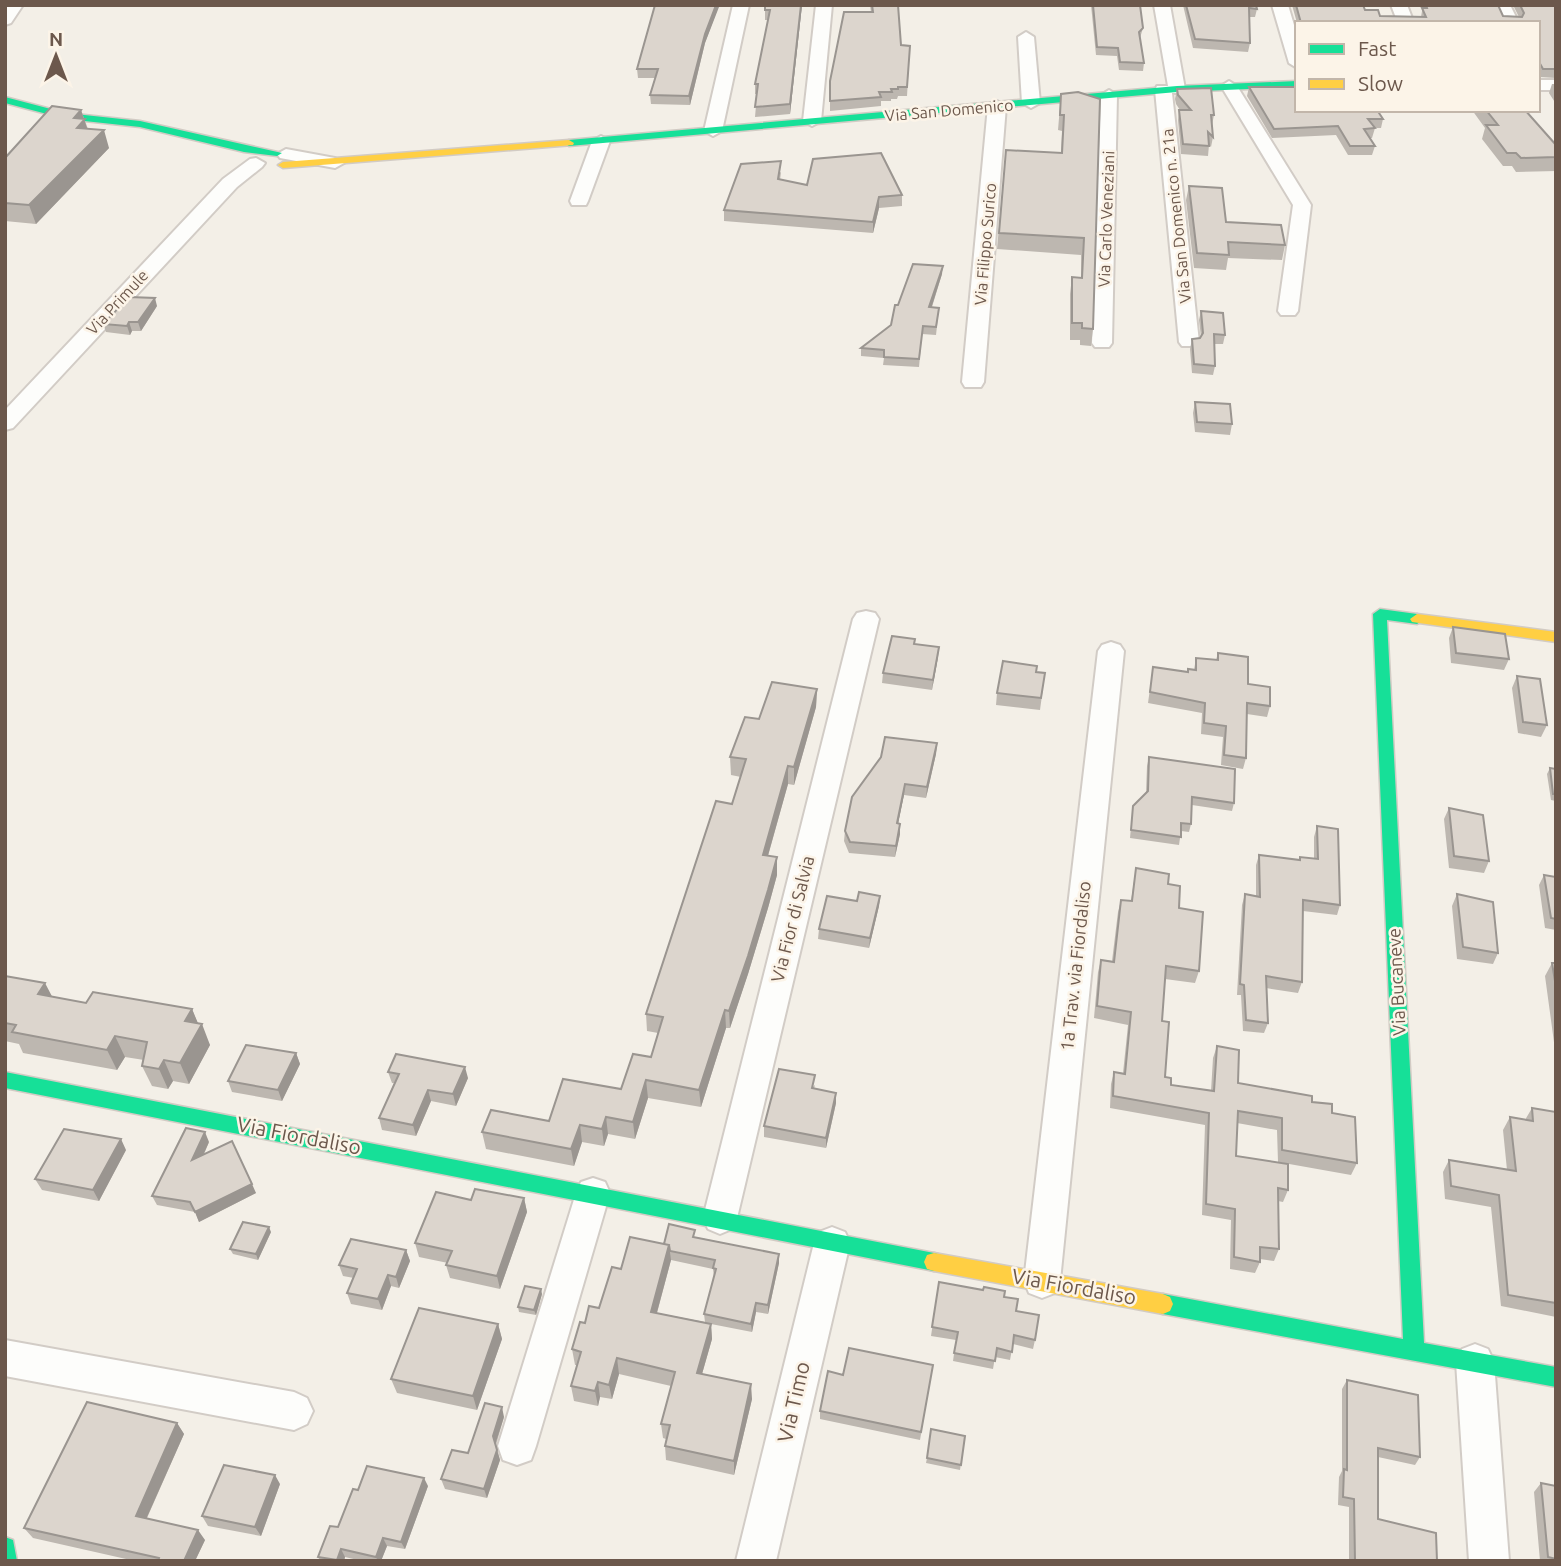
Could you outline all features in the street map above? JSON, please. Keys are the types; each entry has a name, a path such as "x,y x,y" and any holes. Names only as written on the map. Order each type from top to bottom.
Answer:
{"street":[{"path":"5,20 15,5"},
{"path":"713,131 741,5"},
{"path":"812,121 824,5"},
{"name":"Via San Domenico n. 21a","path":"1162,5 1189,342"},
{"path":"1280,5 1295,56"},
{"path":"1398,5 1405,21"},
{"path":"1502,5 1510,21"},
{"path":"1026,37 1031,103"},
{"name":"Via San Domenico","path":"5,100 66,116 140,124 267,159 335,163 1170,89 1295,84"},
{"path":"1229,86 1302,205 1288,311"},
{"path":"1116,95 1122,253"},
{"name":"Via Carlo Veneziani","path":"1102,343 1116,95"},
{"name":"Via Filippo Surico","path":"973,382 997,106"},
{"path":"579,201 601,141"},
{"name":"Via Primule","path":"5,423 230,183 267,159"},
{"name":"Via Bucaneve","path":"1414,1350 1380,614 1556,637"},
{"name":"Via Fior di Salvia","path":"720,1218 866,619"},
{"name":"1a Trav. via Fiordaliso","path":"1042,1281 1111,650"},
{"name":"Via Fiordaliso","path":"5,1080 720,1218 832,1243 1556,1377"},
{"path":"517,1446 593,1193"},
{"name":"Via Timo","path":"756,1561 832,1243"},
{"path":"5,1358 295,1411"},
{"path":"1475,1362 1489,1561"},
{"path":"5,1548 6,1561"}],"building":[{"path":"655,5 716,5 705,34 689,96 650,95 658,69 637,69"},
{"path":"765,5 801,5 790,104 755,107 758,84 755,84 770,10 765,10"},
{"path":"872,5 898,5 901,45 910,46 907,87 891,89 892,92 879,92 881,97 830,101 830,81 844,12 873,12"},
{"path":"1093,5 1140,5 1143,28 1139,32 1144,63 1120,62 1118,48 1097,47"},
{"path":"1186,5 1256,5 1257,9 1249,8 1250,43 1195,39"},
{"path":"1296,5 1363,5 1365,10 1378,10 1380,16 1426,17 1422,8 1427,8 1426,5 1498,5 1503,16 1522,17 1524,13 1520,5 1556,5 1556,69 1543,69 1540,64 1540,21 1300,21"},
{"path":"1249,87 1295,87 1295,112 1378,112 1383,119 1368,119 1375,128 1364,129 1375,146 1350,146 1338,126 1274,129"},
{"path":"1211,88 1214,115 1211,115 1213,137 1208,132 1209,146 1183,144 1179,110 1191,110 1178,95 1177,89"},
{"path":"1078,92 1100,99 1093,329 1082,328 1082,323 1072,323 1072,277 1082,278 1084,238 999,233 1006,150 1062,153 1064,115 1060,115 1061,94"},
{"path":"52,106 81,110 74,118 85,119 77,128 104,130 29,205 5,203 5,158"},
{"path":"1488,112 1527,112 1556,145 1556,157 1521,158 1516,153 1507,153 1486,125 1498,125"},
{"path":"881,153 902,195 879,197 873,222 724,210 741,164 781,161 778,179 807,185 813,159"},
{"path":"1189,186 1222,188 1226,222 1281,225 1285,245 1228,242 1229,255 1197,253"},
{"path":"913,264 943,266 929,307 939,308 936,327 923,326 919,359 884,357 884,350 861,348 891,325 895,305 898,305"},
{"path":"129,297 155,298 138,322 129,322 127,326 103,324"},
{"path":"1201,311 1223,313 1225,335 1214,334 1215,366 1194,364 1192,339 1200,338 1203,333"},
{"path":"1195,402 1230,404 1232,424 1197,422"},
{"path":"1453,627 1505,634 1509,659 1456,653"},
{"path":"892,636 915,639 914,644 939,647 933,680 883,673"},
{"path":"1218,653 1248,657 1248,684 1270,687 1270,706 1247,703 1246,758 1224,755 1226,726 1204,723 1205,703 1150,692 1153,667 1188,672 1188,669 1196,670 1196,658 1218,660"},
{"path":"1003,661 1037,666 1036,672 1045,673 1041,698 997,693"},
{"path":"1517,676 1540,679 1547,725 1523,722"},
{"path":"772,682 817,689 794,767 788,766 763,855 777,857 768,890 748,956 729,1011 725,1010 699,1090 646,1080 633,1122 606,1117 602,1129 580,1125 571,1149 482,1132 491,1110 549,1121 563,1079 621,1089 633,1054 651,1057 663,1017 646,1014 716,801 732,804 746,759 730,757 745,717 759,719"},
{"path":"885,737 937,743 927,787 905,784 897,823 900,824 896,846 850,842 845,831 852,797 881,757"},
{"path":"1149,757 1235,769 1234,803 1192,797 1191,824 1181,823 1181,837 1131,830 1133,806 1148,791"},
{"path":"1550,768 1556,769 1556,794 1553,794"},
{"path":"1449,808 1483,815 1489,861 1454,856"},
{"path":"1317,826 1338,829 1340,905 1303,900 1302,982 1266,976 1268,1023 1246,1020 1244,985 1240,984 1245,894 1260,897 1259,855 1300,860 1300,857 1318,859"},
{"path":"1136,868 1169,874 1168,884 1180,886 1179,908 1203,912 1199,971 1166,966 1162,1021 1169,1022 1165,1077 1171,1078 1171,1085 1214,1091 1217,1046 1239,1050 1238,1083 1312,1096 1312,1102 1332,1104 1332,1113 1355,1117 1357,1163 1282,1150 1282,1118 1238,1111 1236,1156 1288,1164 1288,1190 1278,1188 1279,1249 1260,1247 1260,1262 1234,1257 1235,1209 1206,1204 1209,1113 1113,1096 1114,1072 1125,1074 1131,1012 1097,1006 1101,960 1114,962 1121,900 1132,901"},
{"path":"1544,875 1556,877 1556,919 1551,918"},
{"path":"859,892 880,896 870,938 819,929 827,896 857,901"},
{"path":"1457,894 1493,902 1498,953 1463,947"},
{"path":"1552,963 1556,963 1556,987"},
{"path":"5,976 45,983 38,994 86,1003 93,992 192,1009 185,1021 202,1024 180,1063 164,1060 159,1069 142,1066 147,1042 115,1036 107,1050 12,1032 16,1025 5,1023"},
{"path":"246,1045 296,1053 278,1090 228,1081"},
{"path":"396,1054 465,1067 453,1094 428,1090 413,1125 379,1118 399,1074 388,1072"},
{"path":"779,1069 815,1075 812,1088 836,1093 826,1138 764,1126"},
{"path":"1532,1108 1556,1112 1556,1303 1508,1295 1499,1195 1451,1186 1449,1160 1516,1171 1510,1117 1533,1121"},
{"path":"186,1128 205,1132 192,1160 232,1141 252,1184 195,1212 190,1202 152,1196"},
{"path":"64,1129 121,1139 93,1190 35,1179"},
{"path":"475,1189 524,1198 497,1276 446,1265 452,1251 415,1243 436,1192 471,1200"},
{"path":"243,1222 269,1227 256,1254 230,1249"},
{"path":"669,1224 695,1230 693,1237 779,1254 768,1305 756,1303 751,1324 704,1314 716,1269 713,1268 715,1260 670,1251 669,1245 664,1244"},
{"path":"630,1237 669,1245 651,1312 711,1324 697,1373 751,1384 734,1461 665,1446 670,1425 661,1424 675,1372 617,1358 609,1385 598,1382 595,1391 571,1386 581,1352 572,1349 580,1322 585,1323 589,1306 599,1308 612,1267 621,1269"},
{"path":"351,1239 406,1250 396,1277 388,1275 378,1299 347,1293 357,1269 339,1265"},
{"path":"939,1282 1005,1291 1004,1297 1018,1299 1016,1311 1039,1315 1035,1340 1014,1335 1012,1352 997,1348 995,1361 954,1353 958,1332 932,1327"},
{"path":"525,1286 541,1289 534,1310 518,1307"},
{"path":"419,1308 498,1324 473,1396 391,1379"},
{"path":"849,1348 933,1365 921,1432 820,1411 828,1371 843,1375"},
{"path":"1347,1380 1418,1395 1420,1457 1378,1448 1378,1519 1436,1533 1437,1561 1355,1561 1354,1499 1343,1497 1344,1469 1347,1470"},
{"path":"87,1402 177,1423 136,1516 198,1530 184,1561 158,1561 159,1558 24,1528"},
{"path":"485,1403 502,1407 493,1436 497,1450 484,1489 441,1479 452,1450 468,1453"},
{"path":"931,1429 965,1436 961,1465 927,1458"},
{"path":"224,1465 275,1475 255,1527 202,1516"},
{"path":"367,1466 424,1478 401,1542 383,1538 376,1557 341,1549 337,1560 318,1557 330,1526 338,1527 353,1489 358,1490"},
{"path":"1541,1483 1556,1486 1556,1559 1548,1557"}],"traffic: fast":[{"path":"569,143 1177,89 1295,84"},
{"path":"5,100 66,116 140,124 244,149 277,153"},
{"path":"1414,1350 1380,614 1417,619"},
{"path":"5,1080 934,1262"},
{"path":"1163,1304 1556,1377"},
{"path":"5,1548 6,1561"}],"traffic: slow":[{"path":"283,165 569,143"},
{"path":"1417,619 1556,637"},
{"path":"934,1262 1163,1304"}]}
